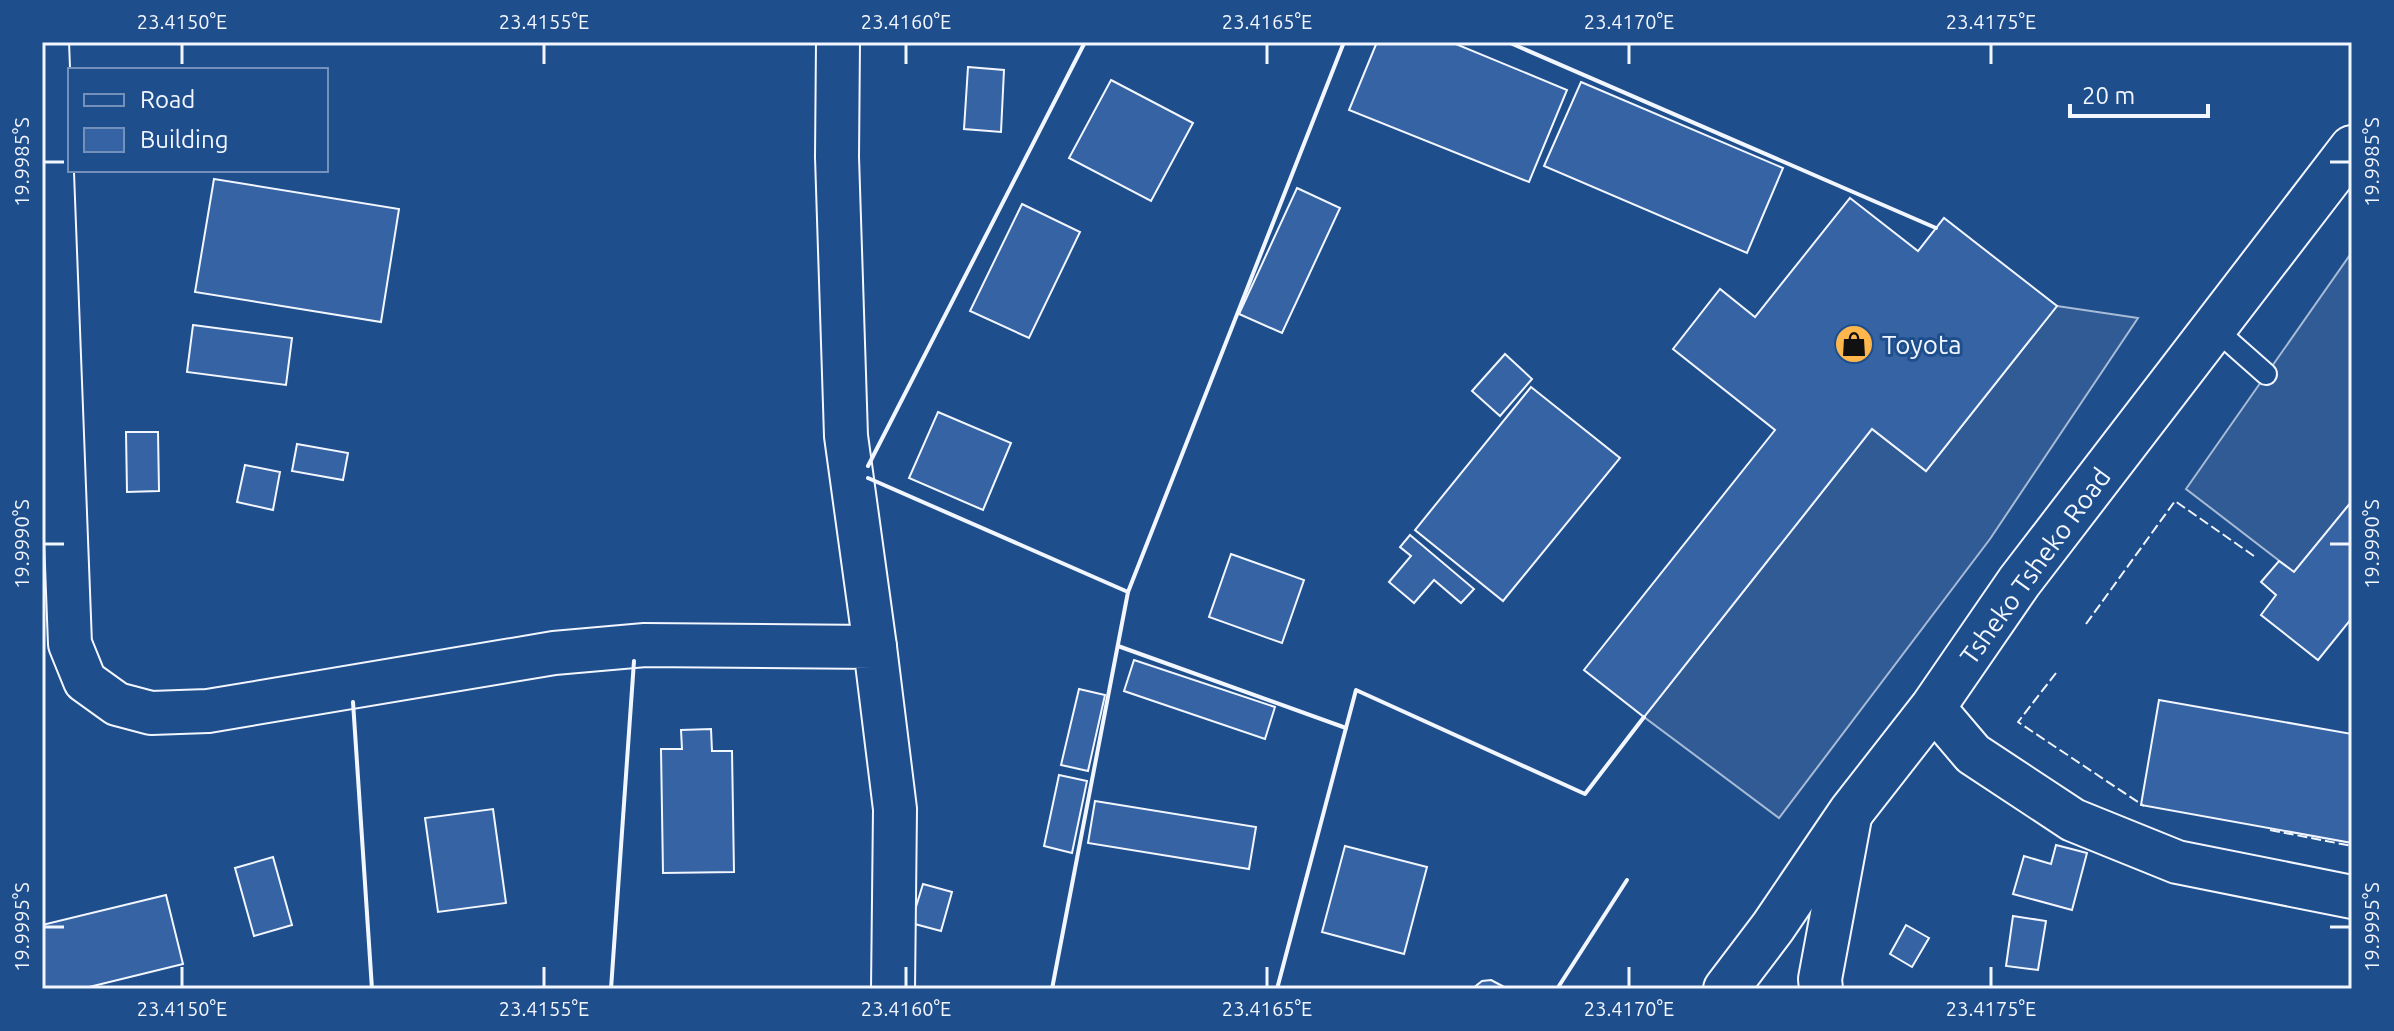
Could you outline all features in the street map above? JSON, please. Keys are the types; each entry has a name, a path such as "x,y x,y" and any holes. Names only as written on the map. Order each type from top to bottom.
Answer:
{"highway":[{"name":"Tsheko Tsheko Road","path":"1726,989 1773,927 1851,812 1933,707 2019,582 2352,148"}],"street":[{"path":"47,42 70,644 85,681 117,704 151,713 208,711 554,653 645,645 875,647"},
{"path":"838,42 837,157 846,436 895,809 893,989"},
{"path":"1933,707 1973,754 2073,820 2177,862 2352,897"},
{"path":"1821,989 1820,979 1851,812"}],"lane":[{"path":"2214,328 2266,374"}],"shaded area":[{"path":"2352,252 2352,501 2294,572 2186,489"},
{"path":"2057,306 2138,318 1990,539 1779,818 1644,717 1872,429 1926,471"}],"building":[{"path":"1377,42 1451,42 1567,90 1529,182 1349,110"},
{"path":"968,67 1004,70 1001,132 964,129"},
{"path":"1111,80 1193,123 1151,201 1069,158"},
{"path":"1581,82 1783,168 1747,253 1544,166"},
{"path":"214,179 399,209 381,322 195,292"},
{"path":"1297,188 1340,208 1282,333 1239,314"},
{"path":"1850,198 1918,251 1944,218 2057,306 1926,471 1872,429 1644,717 1584,670 1775,430 1673,349 1720,289 1755,317"},
{"path":"1022,204 1080,232 1029,338 970,311"},
{"path":"193,325 292,338 286,385 187,372"},
{"path":"1505,354 1532,379 1500,416 1472,391"},
{"path":"1531,387 1620,458 1503,601 1415,530"},
{"path":"938,412 1011,443 983,510 909,478"},
{"path":"126,432 158,432 159,491 127,492"},
{"path":"297,444 348,453 343,480 292,471"},
{"path":"245,465 280,472 273,510 237,502"},
{"path":"2352,501 2352,618 2318,660 2261,615 2276,595 2261,582 2279,561 2294,572"},
{"path":"1410,535 1474,589 1461,603 1434,580 1414,603 1389,582 1411,556 1400,547"},
{"path":"1231,554 1304,580 1282,643 1209,617"},
{"path":"1134,660 1275,707 1265,739 1124,691"},
{"path":"1079,689 1105,695 1088,771 1061,765"},
{"path":"2159,700 2352,734 2352,843 2141,805"},
{"path":"711,729 712,751 732,751 734,872 663,873 661,749 682,749 681,730"},
{"path":"1059,775 1087,781 1072,853 1044,846"},
{"path":"1095,801 1256,827 1249,869 1088,843"},
{"path":"493,809 506,903 438,912 425,818"},
{"path":"2056,845 2087,853 2072,910 2013,894 2024,856 2051,864"},
{"path":"1345,846 1427,867 1404,954 1322,932"},
{"path":"273,857 292,925 254,936 235,868"},
{"path":"923,884 952,892 941,931 911,923"},
{"path":"166,895 183,964 81,989 42,989 42,925"},
{"path":"2013,916 2046,921 2038,970 2006,966"},
{"path":"1906,925 1929,938 1912,967 1890,954"},
{"path":"1491,980 1508,989 1472,989 1482,981"}],"fence":[{"path":"2086,624 2175,501 2254,556"},
{"path":"2056,673 2018,722 2144,806"},
{"path":"2270,830 2352,846"}],"wall":[{"path":"868,466 1085,42"},
{"path":"1128,592 1344,42"},
{"path":"1508,42 1936,228"},
{"path":"868,478 1128,592 1052,989"},
{"path":"1118,646 1346,728"},
{"path":"611,989 634,661"},
{"path":"1277,989 1356,690 1585,794 1644,717"},
{"path":"353,702 372,989"},
{"path":"1557,989 1627,880"}],"place":[{"name":"Toyota","path":"1854,344"}]}
